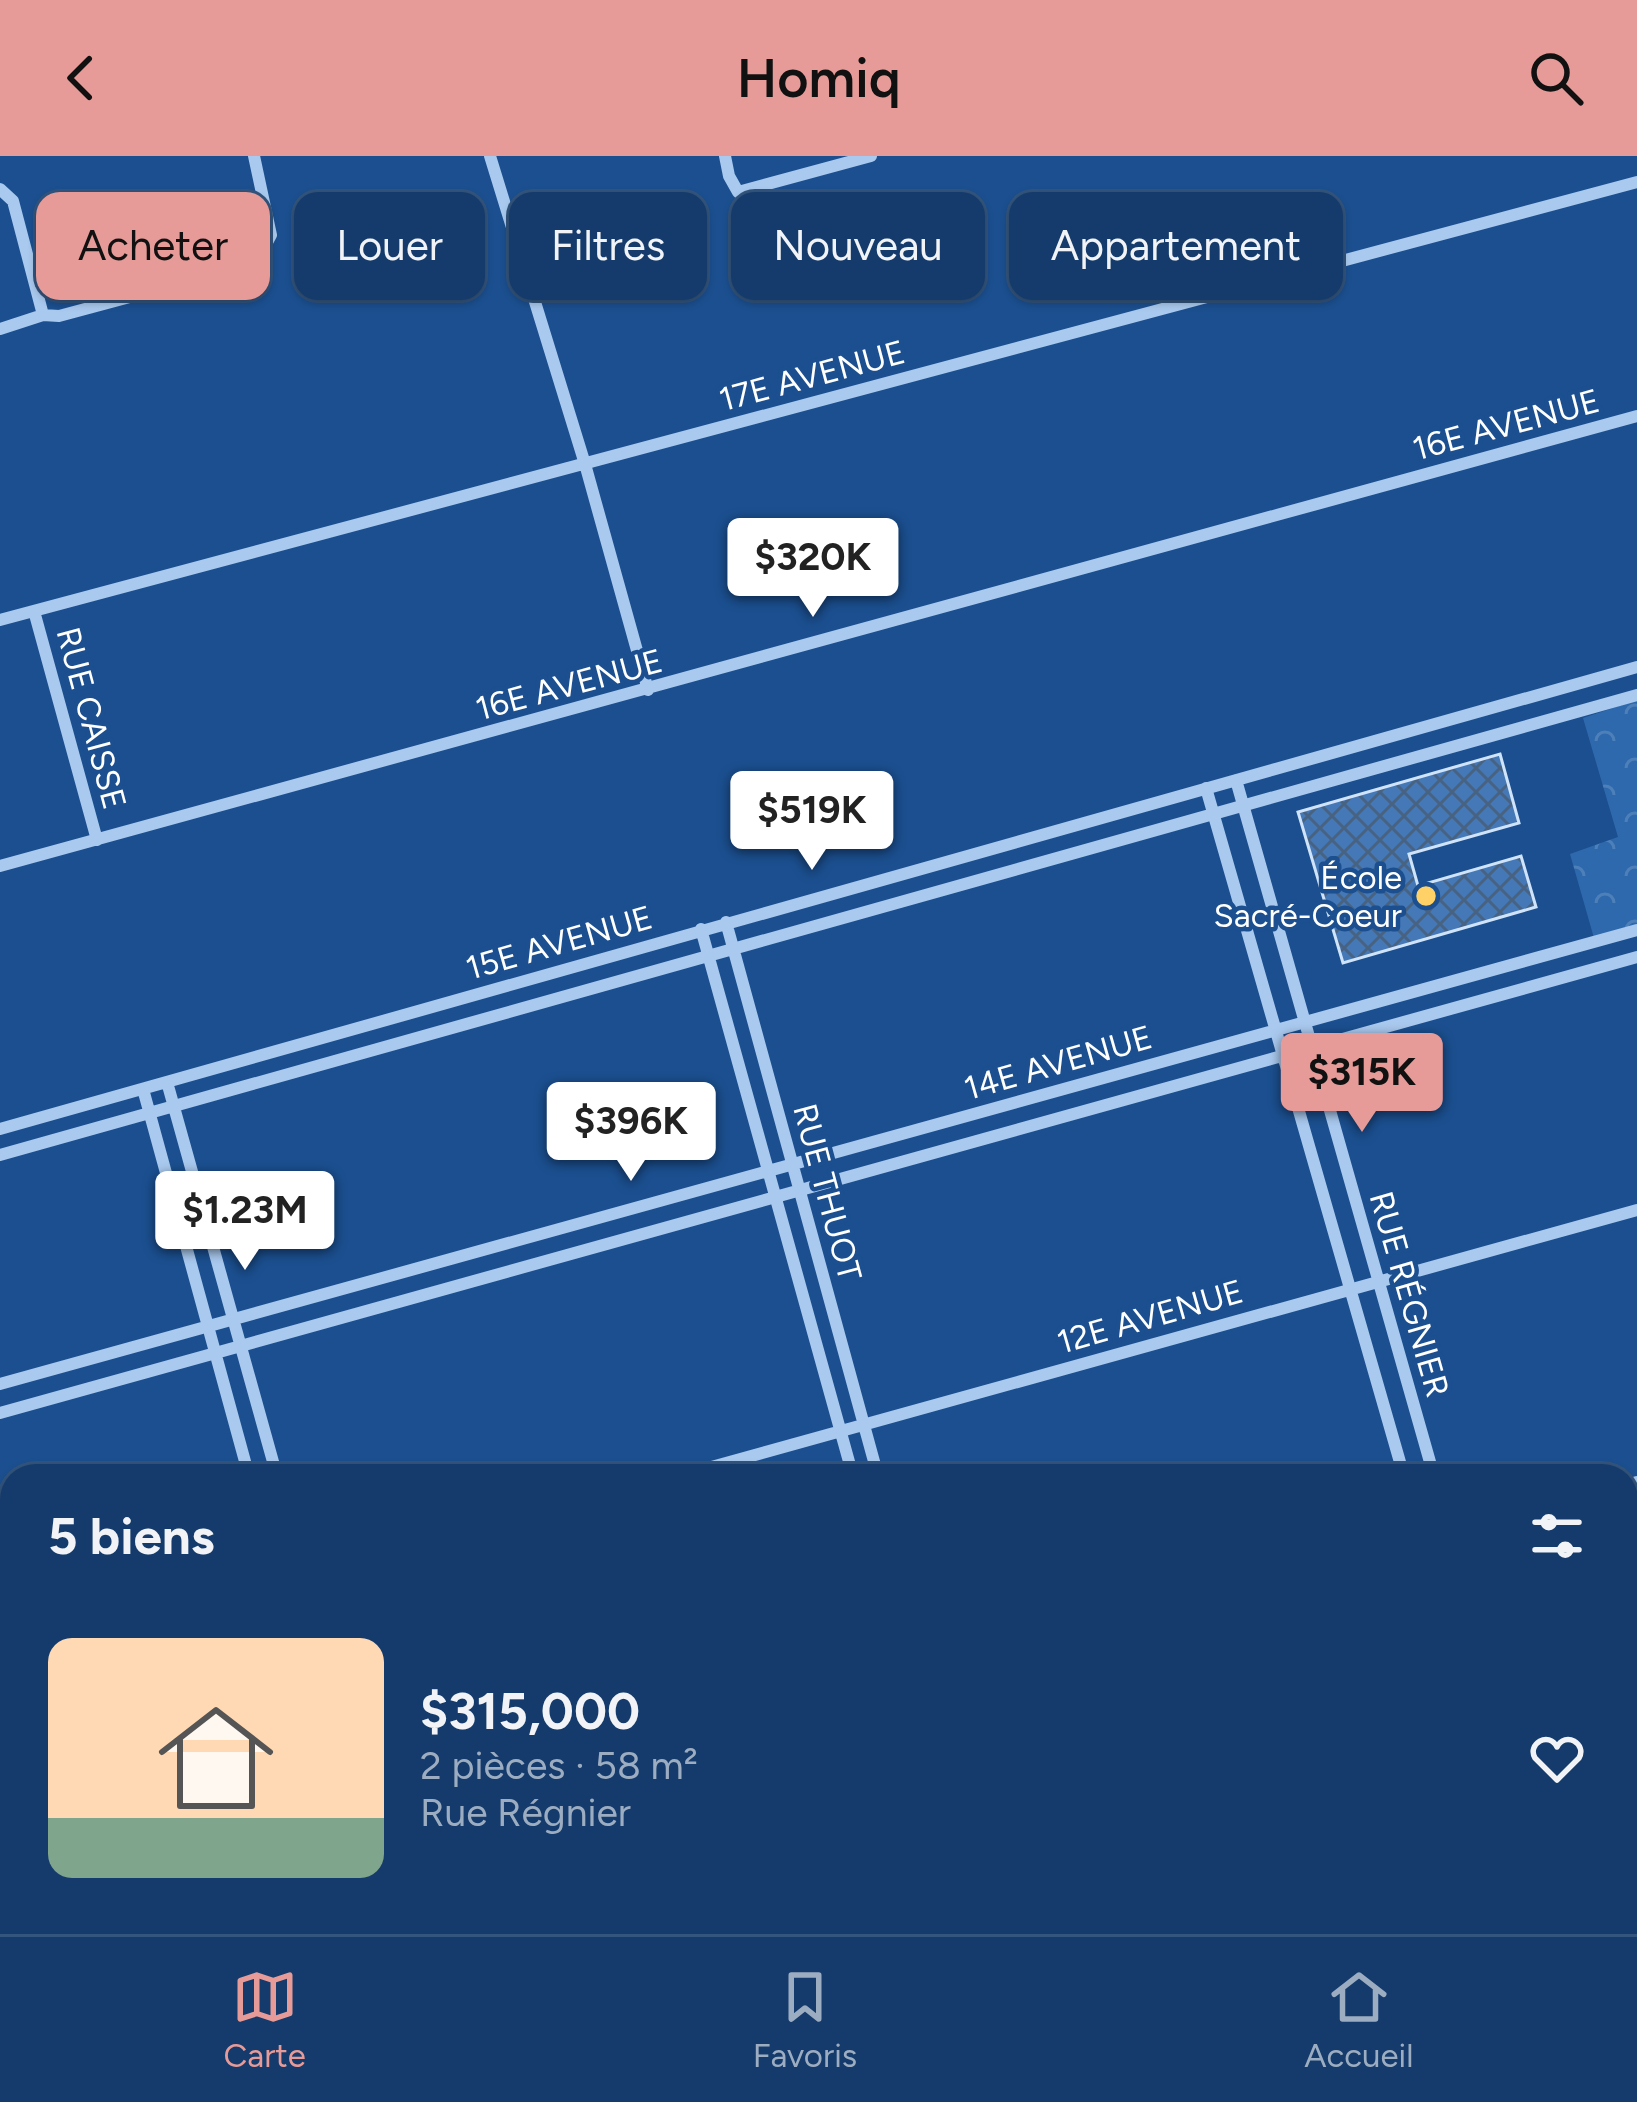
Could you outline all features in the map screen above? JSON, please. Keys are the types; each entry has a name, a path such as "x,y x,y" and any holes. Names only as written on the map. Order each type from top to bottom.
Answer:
{"street":[{"path":"0,329 256,263 271,235 254,156"},
{"path":"490,156 648,690"},
{"path":"725,156 738,191 871,156"},
{"name":"17E AVENUE","path":"0,620 1637,182"},
{"path":"0,189 13,201 44,315"},
{"name":"16E AVENUE","path":"0,866 1637,416"},
{"name":"RUE CAISSE","path":"34,611 97,840"},
{"name":"15E AVENUE","path":"0,1129 1637,667"},
{"name":"15E AVENUE","path":"0,1155 1637,695"},
{"path":"1531,696 1540,724"},
{"path":"1407,733 1414,760"},
{"name":"RUE RÉGNIER","path":"1236,780 1431,1464"},
{"name":"RUE RÉGNIER","path":"1206,788 1401,1464"},
{"path":"974,853 981,881"},
{"name":"RUE THUOT","path":"726,922 875,1464"},
{"name":"RUE THUOT","path":"701,929 850,1464"},
{"name":"14E AVENUE","path":"0,1384 1637,930"},
{"name":"14E AVENUE","path":"0,1412 1637,957"},
{"name":"15E AVENUE","path":"437,1005 444,1031"},
{"path":"167,1082 274,1464"},
{"path":"143,1089 246,1464"},
{"name":"12E AVENUE","path":"721,1464 1637,1210"},
{"path":"494,1247 502,1273"}],"green space":[{"path":"1637,700 1637,927 1594,938 1570,854 1618,837 1583,718"}],"building":[{"path":"1500,754 1519,823 1409,854 1418,886 1521,856 1536,907 1343,963 1298,812"}],"place":[{"name":"École Sacré-Coeur","path":"1426,896"}]}
